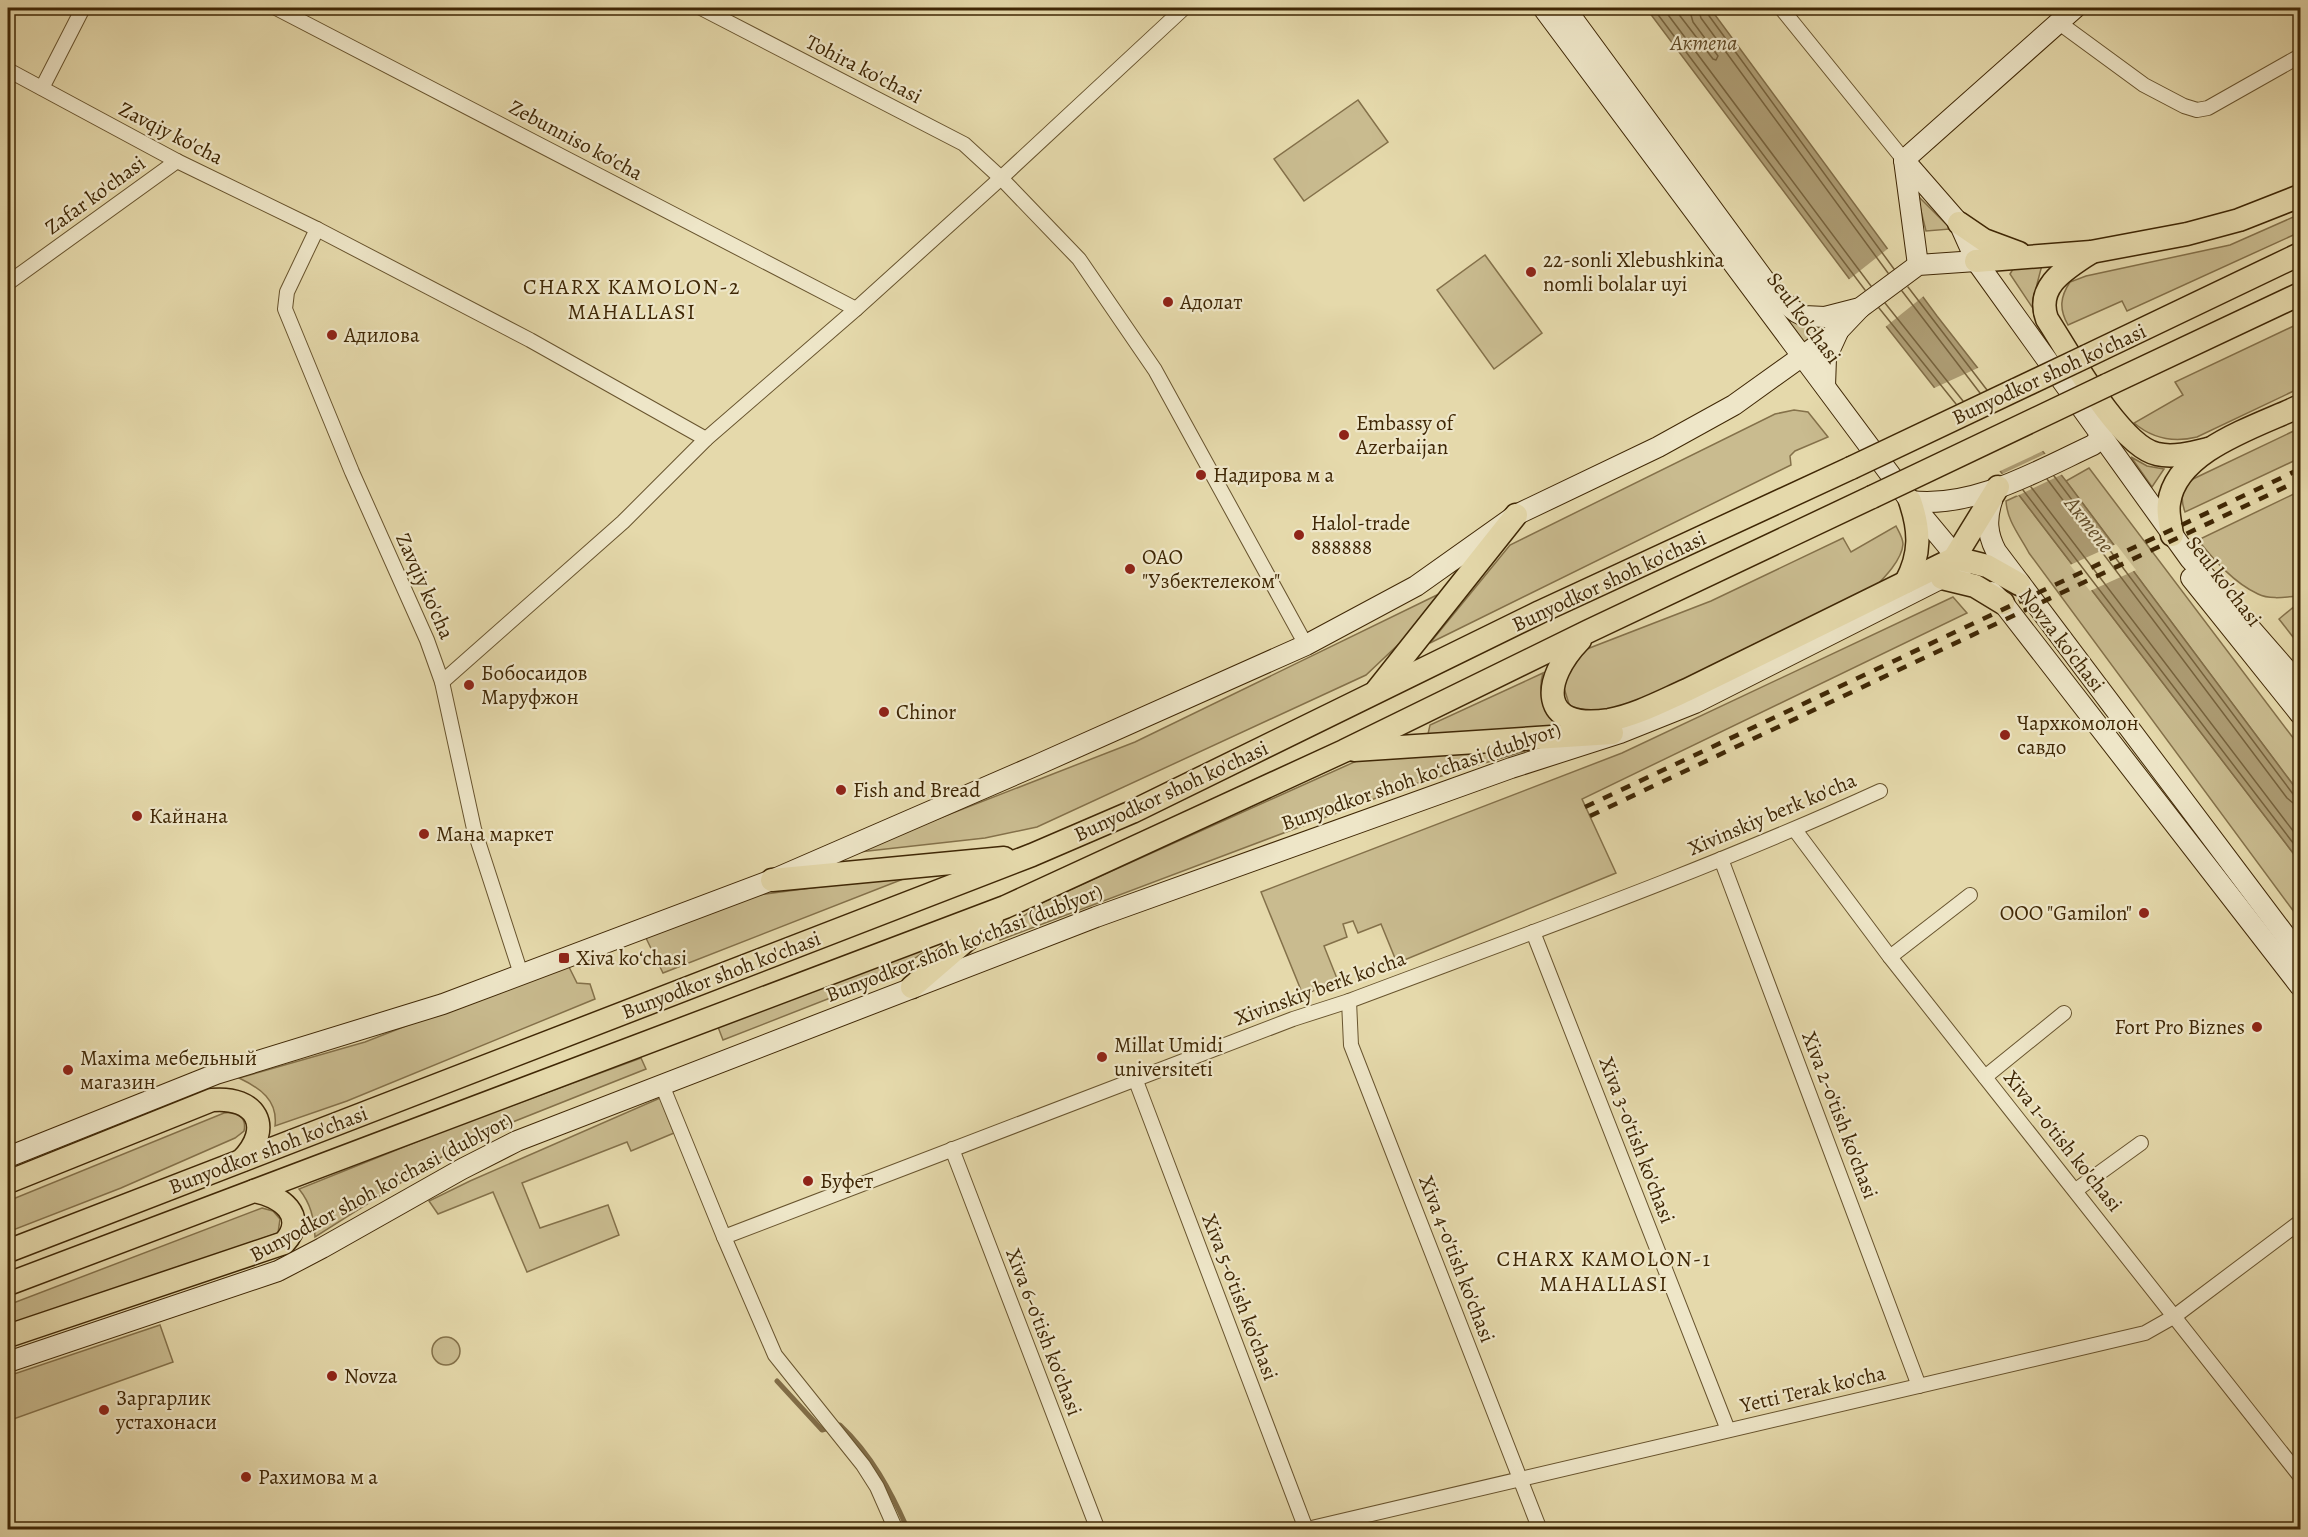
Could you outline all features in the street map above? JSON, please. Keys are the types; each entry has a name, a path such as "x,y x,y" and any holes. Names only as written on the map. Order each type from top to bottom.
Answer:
{"main road":[{"path":"1976,261 2091,252 2220,226 2301,196"},
{"path":"1959,223 1993,244 2018,253 2038,256"},
{"path":"2091,252 2062,273 2050,285 2044,304 2047,320 2116,423 2134,442 2151,452 2163,455 2185,454 2208,449 2301,406"},
{"name":"Bunyodkor shoh ko'chasi","path":"8,1251 1032,855 1132,812 1540,612 1851,468 2301,254"},
{"name":"Bunyodkor shoh ko'chasi","path":"8,1284 1005,907 1344,751 1589,631 2301,294"},
{"path":"2172,535 2168,510 2174,488 2187,467 2208,449"},
{"path":"1998,487 1942,578 1975,586 2003,603"},
{"path":"1906,582 1916,563 1918,548 1917,528 1910,501"},
{"path":"1373,695 1516,516"},
{"path":"1589,631 1559,667 1552,689 1552,701 1558,711 1588,722 1607,720 1677,694 1955,558 1987,566 2019,584"},
{"path":"1344,751 1620,733"},
{"path":"772,880 1032,855"},
{"path":"912,987 1005,907"},
{"path":"8,1182 212,1100 232,1100 244,1104 253,1111 259,1122 256,1142 242,1160"},
{"path":"8,1336 284,1243 290,1236 293,1225 292,1214 276,1197 254,1191"}],"street":[{"path":"42,88 83,8"},
{"name":"Zebunniso ko'cha","path":"276,8 856,309"},
{"name":"Tohira ko'chasi","path":"700,8 964,144 1001,178 1079,259 1155,370 1306,645"},
{"name":"Seul ko'chasi","path":"1543,8 1910,501"},
{"name":"Seul ko'chasi","path":"1565,8 1756,269 1782,301 1796,312 1814,317 1826,317 1860,308 1918,265"},
{"path":"1781,8 1904,160 1918,265 1976,261"},
{"path":"1904,160 2075,8"},
{"path":"442,682 622,522 706,439 856,309 1001,178 1176,10"},
{"path":"2058,22 2144,85 2184,106 2197,110 2208,108 2301,56"},
{"name":"Zavqiy ko'cha","path":"8,70 177,161 317,229 530,340 706,439"},
{"name":"Seul ko'chasi","path":"1904,160 1959,223 1976,261 2173,556 2301,714"},
{"name":"Zafar ko'chasi","path":"8,283 177,161"},
{"name":"Zavqiy ko'cha","path":"317,229 287,292 285,309 352,472 427,640 442,682 474,829 521,974"},
{"path":"8,1157 216,1074 443,1004 772,880 1306,645 1416,586 1516,516 1688,431 1734,405 1840,329 1860,308"},
{"path":"1825,386 1826,358 1840,329"},
{"path":"1777,376 1789,356 1787,335"},
{"path":"1910,501 1931,503 1953,501 1998,487 2070,456 2097,439"},
{"name":"Seul ko'chasi","path":"2097,439 2190,559 2301,685"},
{"name":"Novza ko'chasi","path":"1998,487 1989,511 1988,531 1996,551 2301,955"},
{"name":"Novza ko'chasi","path":"1910,501 1955,558 2003,603 2301,986"},
{"name":"Bunyodkor shoh koʻchasi (dublyor)","path":"8,1362 255,1281 298,1262 409,1198 517,1141 1096,917 1511,768 1620,733 1695,703 1942,578"},
{"name":"Xivinskiy berk ko'cha","path":"724,1238 1293,1019 1348,1001 1721,860 1795,830 1880,791"},
{"name":"Xiva 1-o'tish ko'chasi","path":"1795,830 1890,957 2301,1476"},
{"name":"Xiva 2-o'tish ko'chasi","path":"1721,860 1919,1386"},
{"path":"1890,957 1970,895"},
{"name":"Xiva 3-o'tish ko'chasi","path":"1533,932 1728,1430"},
{"name":"Xiva 4-o'tish ko'chasi","path":"1348,1001 1351,1045 1539,1530"},
{"path":"1985,1077 2064,1013"},
{"name":"Xiva 5-o'tish ko'chasi","path":"1136,1081 1304,1529"},
{"path":"662,1085 724,1238 775,1355 863,1465 877,1487 896,1530"},
{"path":"2076,1190 2141,1143"},
{"name":"Xiva 6-o'tish ko'chasi","path":"951,1149 1098,1530"},
{"name":"Yetti Terak ko'cha","path":"1304,1529 2145,1333 2175,1316 2301,1222"}],"shaded area":[{"path":"1358,100 1388,142 1304,201 1274,159"},
{"path":"1920,198 1951,229 1926,231 1918,199"},
{"path":"2300,214 2300,232 2127,311 2122,301 2068,325 2065,319 2062,303 2070,282 2086,276 2230,245"},
{"path":"1485,255 1542,333 1494,369 1437,290"},
{"path":"2042,265 2037,284 2036,313 2010,274 2013,269"},
{"path":"1777,309 1805,325 1824,327 1803,343"},
{"path":"2300,323 2300,388 2197,437 2180,440 2164,438 2148,433 2134,423 2183,395 2175,382"},
{"path":"1794,410 1808,412 1828,437 1795,451 1790,456 1791,465 1430,643 1510,545 1775,414"},
{"path":"2300,428 2300,458 2185,512 2182,502 2183,494 2186,486 2193,479"},
{"path":"2131,457 2147,466 2164,469 2152,487"},
{"path":"2089,468 2300,747 2300,794 2066,481"},
{"path":"2300,491 2300,596 2279,598 2258,594 2241,584 2225,570 2198,540"},
{"path":"2019,495 2300,862 2300,920 2029,553 2011,522 2007,508 2006,501"},
{"path":"1896,526 1903,544 1902,550 1892,568 1874,588 1623,709 1602,714 1569,704 1564,688 1570,666 1587,649 1711,601 1843,538 1851,552"},
{"path":"1439,594 1402,641 1366,675 1037,827 985,838 850,853 1135,742"},
{"path":"1953,597 1967,613 1582,799 1616,873 1397,963 1381,924 1358,933 1353,921 1343,924 1347,937 1324,946 1338,981 1303,995 1261,892 1622,753"},
{"path":"2296,605 2300,610 2300,646 2279,619"},
{"path":"1543,673 1541,695 1543,702 1549,715 1560,726 1428,734 1430,725"},
{"path":"1535,748 1408,786 1000,940 998,934 1045,901 1361,759"},
{"path":"916,874 663,973 645,936 743,897"},
{"path":"942,939 894,973 723,1040 718,1027"},
{"path":"567,963 577,983 590,984 595,999 347,1101 275,1126 274,1109 266,1096 239,1078 365,1042"},
{"path":"641,1058 646,1069 470,1139 315,1237 311,1212 299,1189 456,1126"},
{"path":"660,1098 674,1133 631,1151 627,1142 522,1183 540,1228 608,1205 619,1235 527,1272 493,1192 438,1214 429,1201 470,1181"},
{"path":"235,1112 242,1117 245,1125 244,1131 235,1138 121,1188 8,1232 8,1201 224,1113"},
{"path":"262,1208 273,1211 280,1219 278,1233 8,1326 8,1305"},
{"path":"160,1325 173,1362 8,1421 8,1376"},
{"path":"446,1337 456,1341 460,1351 456,1361 446,1365 436,1361 432,1351 436,1341"}],"water":[{"name":"Актепа","path":"1646,8 1710,8 1937,316 2066,481 2300,794 2300,862 2019,495 1860,293"}],"pier":[{"path":"1890,247 1925,295 1884,328 1847,281"},
{"path":"1980,367 2045,450 1998,472 1932,389"},
{"path":"2047,453 2063,474 2017,496 2000,475"},
{"path":"2116,544 2136,570 2090,591 2070,565"}],"waterway":[{"path":"777,1381 822,1430 840,1425 851,1436 879,1474 908,1530"}],"railway":[{"path":"1585,807 2300,469"},
{"path":"1590,816 2300,480"}],"place":[{"name":"22-sonli Xlebushkina nomli bolalar uyi","path":"1531,272"},
{"name":"Адолат","path":"1168,302"},
{"name":"Адилова","path":"332,335"},
{"name":"Embassy of Azerbaijan","path":"1344,435"},
{"name":"Надирова м а","path":"1201,475"},
{"name":"Halol-trade 888888","path":"1299,535"},
{"name":"ОАО \"Узбектелеком\"","path":"1130,569"},
{"name":"Бобосаидов Маруфжон","path":"469,685"},
{"name":"Chinor","path":"884,712"},
{"name":"Чархкомолон савдо","path":"2005,735"},
{"name":"Fish and Bread","path":"841,790"},
{"name":"Кайнана","path":"137,816"},
{"name":"Мана маркет","path":"424,834"},
{"name":"ООО \"Gamilon\"","path":"2144,913"},
{"name":"Xiva koʻchasi","path":"564,958"},
{"name":"Fort Pro Biznes","path":"2257,1027"},
{"name":"Millat Umidi universiteti","path":"1102,1057"},
{"name":"Maxima мебельный магазин","path":"68,1070"},
{"name":"Буфет","path":"808,1181"},
{"name":"Novza","path":"332,1376"},
{"name":"Заргарлик устахонаси","path":"104,1410"},
{"name":"Рахимова м а","path":"246,1477"}],"district":[{"name":"CHARX KAMOLON-2 MAHALLASI","path":"632,298"},
{"name":"CHARX KAMOLON-1 MAHALLASI","path":"1604,1270"}],"water label":[{"name":"Актепе","path":"2090,524"}]}
